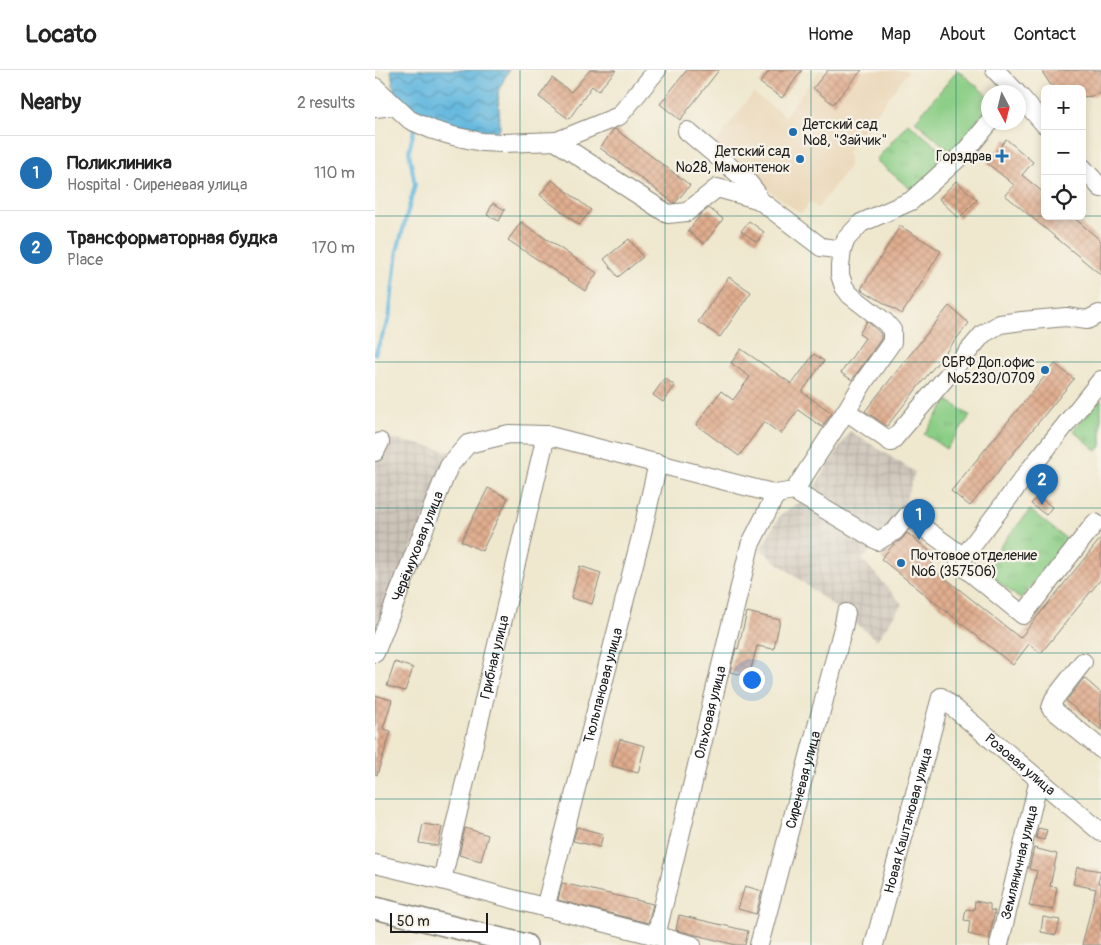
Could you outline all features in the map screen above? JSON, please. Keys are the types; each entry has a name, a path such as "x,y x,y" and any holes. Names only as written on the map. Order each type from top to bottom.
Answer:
{"main road":[{"path":"375,908 524,945"}],"street":[{"path":"375,86 395,106 417,123 453,136 503,144 555,141 619,116 657,70"},
{"path":"995,70 1009,85"},
{"path":"1026,104 1041,121"},
{"path":"375,108 395,106"},
{"path":"794,491 865,380 892,342 892,330 885,322 850,295 844,287 840,266 846,238 861,223 911,201 963,153 983,130"},
{"path":"687,131 748,182 756,192 757,199"},
{"path":"555,141 668,214 687,212 717,188 757,199 821,247 842,250"},
{"path":"1086,171 1101,188"},
{"path":"846,411 891,442 983,334 1000,324 1066,317 1087,320 1101,316"},
{"path":"959,563 1101,380"},
{"name":"Черёмуховая улица","path":"375,653 378,636 449,466 467,444 509,434 546,435"},
{"path":"546,435 776,494 794,491 878,541 895,531 907,516 964,557 959,563"},
{"name":"Грибная улица","path":"442,880 546,435"},
{"name":"Тюльпановая улица","path":"545,908 642,533 658,463"},
{"name":"Ольховая улица","path":"656,936 750,545 776,494"},
{"path":"959,563 1023,615 1095,523"},
{"name":"Сиреневая улица","path":"759,945 846,613"},
{"path":"1083,662 1054,698 1051,708 1101,749"},
{"name":"Розовая улица","path":"941,697 1101,832"},
{"name":"Новая Каштановая улица","path":"874,945 941,697"},
{"name":"Земляничная улица","path":"999,945 1039,779"},
{"path":"375,864 692,945"}],"shaded area":[{"name":"Детский сад №8, \"Зайчик\"","path":"820,70 909,70 846,154 849,157 849,166 818,208 810,203 801,214 712,148 753,93 785,116"},
{"path":"850,431 915,472 895,531 869,552 863,560 902,604 877,640 760,549 781,514 808,497"},
{"path":"388,438 454,452 375,630 375,439"}],"green space":[{"path":"958,70 981,90 981,116 951,152 915,121"},
{"path":"908,123 947,155 915,193 876,160"},
{"path":"1101,399 1101,446 1097,451 1073,430"},
{"path":"948,400 970,416 946,449 924,434"},
{"path":"1030,510 1069,541 1020,599 982,568"}],"water":[{"path":"391,70 509,70 498,91 500,128 488,139 389,108 394,93"}],"building":[{"path":"590,70 616,70 598,91 592,86 569,119 539,97 552,78 571,92"},
{"path":"687,70 719,70 680,120 660,104"},
{"path":"770,70 802,70 782,98 760,83"},
{"path":"828,70 862,70 833,104 813,88"},
{"path":"1041,70 1101,70 1101,93 1093,96 1086,97 1086,85 1050,84"},
{"path":"614,129 690,185 676,202 674,203 600,148"},
{"path":"1006,139 1033,162 1022,175 1041,191 1041,220 1077,220 1101,241 1101,275 1005,195 1014,185 987,163"},
{"path":"552,180 591,210 579,225 540,195"},
{"path":"956,181 977,200 959,218 939,199"},
{"path":"493,203 505,210 499,221 487,215"},
{"path":"709,208 723,219 704,244 688,231 701,214"},
{"path":"749,221 764,232 757,242 741,231"},
{"path":"521,222 597,273 585,291 508,240"},
{"path":"900,226 941,251 902,314 861,289"},
{"path":"629,239 643,257 618,277 604,259"},
{"path":"729,277 751,292 720,337 698,322"},
{"path":"949,306 969,323 887,426 865,411"},
{"path":"867,321 881,334 881,339 852,380 841,373 865,338 859,334"},
{"path":"741,349 792,384 814,354 824,361 802,392 832,413 822,427 798,410 781,434 764,422 739,456 696,425 721,391 733,400 750,377 731,363"},
{"path":"1055,364 1074,379 970,506 951,491"},
{"path":"665,378 675,386 663,402 653,395"},
{"path":"488,488 508,498 482,551 461,541"},
{"path":"1038,496 1052,507 1046,515 1031,504"},
{"path":"907,533 937,557 930,566 1020,638 1101,538 1101,579 1041,653 1029,644 1013,665 881,559"},
{"path":"580,566 601,573 592,604 571,598"},
{"path":"747,612 780,620 774,649 757,646 749,676 730,672"},
{"path":"395,662 413,668 405,691 387,686"},
{"path":"1084,678 1101,693 1101,730 1066,701"},
{"path":"375,695 392,700 383,729 391,731 377,775 375,774"},
{"path":"620,739 645,746 638,773 612,766"},
{"path":"423,824 442,827 438,846 419,843"},
{"path":"577,827 603,834 600,847 573,841"},
{"path":"465,828 488,835 481,861 459,855"},
{"path":"1038,828 1047,830 1044,840 1036,838"},
{"path":"1034,848 1057,854 1050,886 1057,887 1053,910 1029,906 1037,871 1029,869"},
{"path":"1077,867 1101,871 1098,883 1101,883 1101,945 1082,945 1096,889 1073,884"},
{"path":"562,883 653,904 648,923 558,900"},
{"path":"745,886 762,891 756,914 738,909"},
{"path":"975,901 990,904 990,910 995,911 989,939 968,934 970,921 964,920 966,909 974,910"},
{"path":"679,915 748,931 745,945 736,945 676,930"},
{"path":"1043,917 1060,920 1056,935 1041,932"}],"waterway":[{"path":"375,354 389,319 397,251 415,185 409,151 415,126"}],"place":[{"name":"Детский сад №8, \"Зайчик\"","path":"793,132"},
{"name":"Горздрав","path":"1002,156"},
{"name":"Детский сад №28, Мамонтенок","path":"800,159"},
{"name":"СБРФ Доп.офис №5230/0709","path":"1045,370"},
{"name":"Трансформаторная будка","path":"1042,505"},
{"name":"Поликлиника","path":"919,540"},
{"name":"Почтовое отделение №6 (357506)","path":"901,563"}]}
